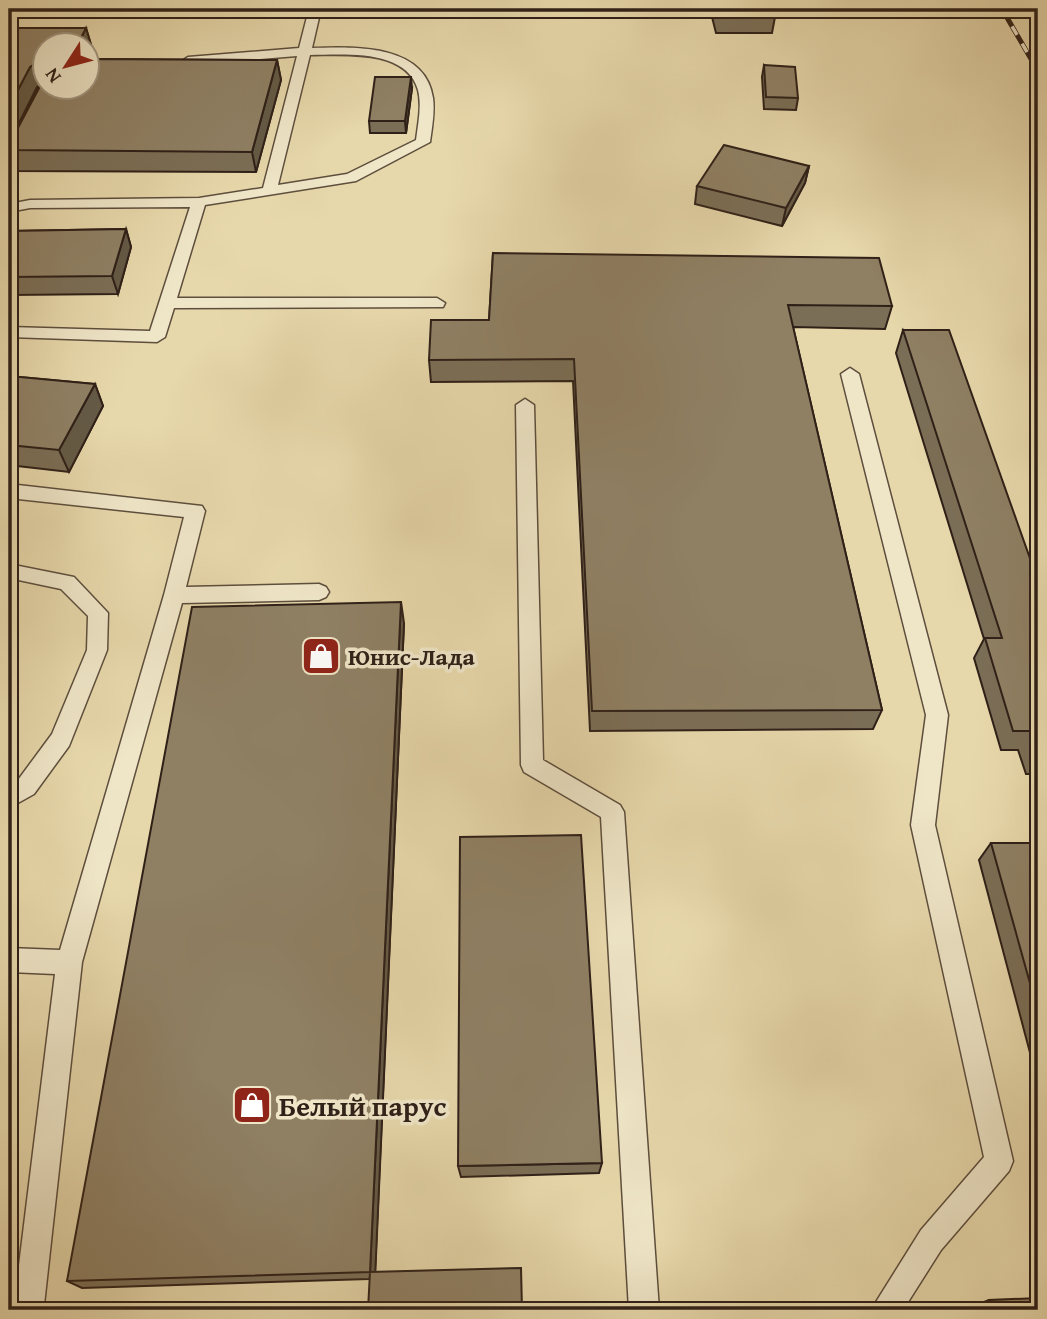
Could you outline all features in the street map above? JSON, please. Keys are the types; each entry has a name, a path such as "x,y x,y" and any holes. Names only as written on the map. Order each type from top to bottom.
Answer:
{"lane":[{"path":"270,191 315,9"},
{"path":"9,208 30,204 199,202 270,191 351,178 423,142 426,107 422,83 404,62 376,54 303,52 167,63"},
{"path":"9,332 157,337 199,202"},
{"path":"167,303 437,303"},
{"path":"850,374 937,715 923,825 999,1161 931,1240 886,1310"},
{"path":"525,405 532,765 612,812 644,1310"},
{"path":"9,491 195,511 174,595 69,962 29,1306 31,1310"},
{"path":"9,571 67,582 98,613 97,650 61,739 26,787 9,798"},
{"path":"174,595 319,592"},
{"path":"9,960 69,962"}],"building":[{"path":"716,9 772,9 775,17 718,17"},
{"path":"9,28 86,28 84,32 32,32 32,66 9,107"},
{"path":"102,59 277,60 252,152 9,150 9,144 32,101 102,102"},
{"path":"764,65 795,67 798,98 766,97"},
{"path":"375,77 411,77 405,121 369,121"},
{"path":"724,145 809,166 786,208 697,186"},
{"path":"126,229 112,276 9,277 9,231"},
{"path":"493,253 879,258 892,306 788,305 882,710 592,711 574,359 429,360 431,320 489,320"},
{"path":"903,330 949,330 1038,581 1038,752 1031,731 1013,731 985,638 1002,638"},
{"path":"9,376 95,384 59,450 9,445"},
{"path":"401,602 370,1272 67,1281 192,607"},
{"path":"581,835 602,1163 458,1166 460,837"},
{"path":"991,843 1038,843 1038,1012"},
{"path":"521,1268 522,1310 368,1310 370,1272"},
{"path":"1038,1298 1038,1310 991,1310 989,1300"}],"railway":[{"path":"1002,9 1038,71"}],"place":[{"name":"Юнис-Лада","path":"321,656"},
{"name":"Белый парус","path":"252,1105"}]}
